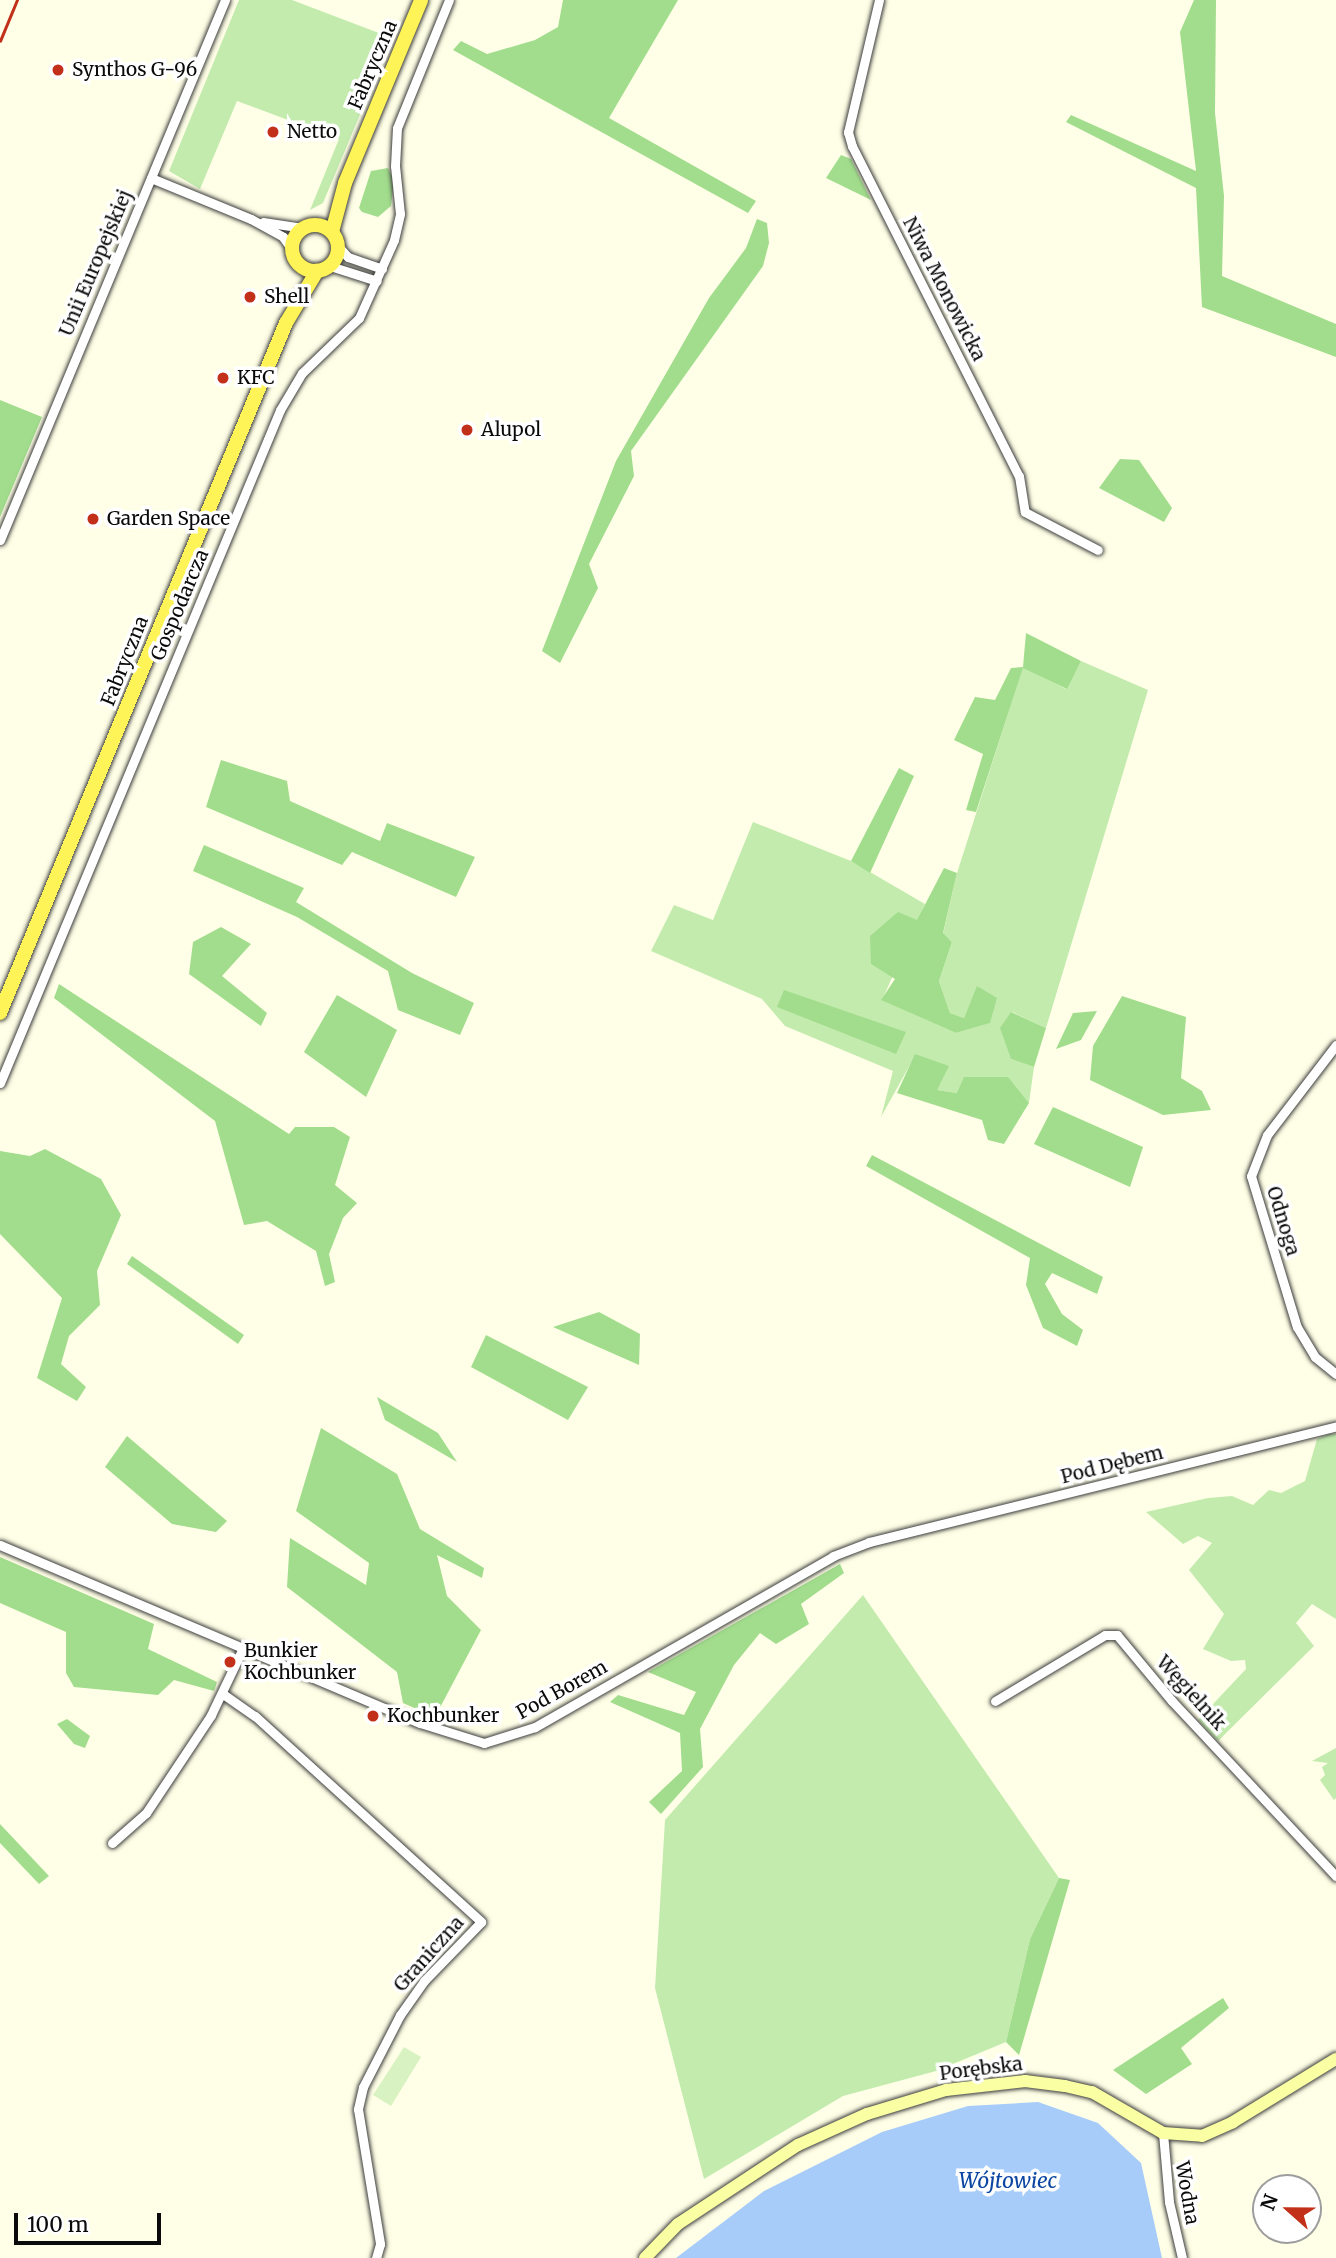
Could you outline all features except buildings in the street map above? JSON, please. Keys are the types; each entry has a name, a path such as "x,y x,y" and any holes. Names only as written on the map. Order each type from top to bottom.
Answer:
{"main road":[{"name":"Fabryczna","path":"286,323 324,269 335,239 345,183 421,0"},
{"name":"Fabryczna","path":"291,248 345,183"},
{"path":"310,226 335,239"},
{"path":"291,248 299,265 324,269"},
{"name":"Fabryczna","path":"0,1013 286,323 299,265"}],"street":[{"name":"Unii Europejskiej","path":"0,540 225,0"},
{"name":"Gospodarcza","path":"0,1083 280,410 307,367 359,318 382,269 400,214 395,166 397,128 449,0"},
{"name":"Niwa Monowicka","path":"879,0 848,132 852,146 1019,476 1025,512 1098,550"},
{"path":"151,178 251,219 283,237 291,248"},
{"path":"251,219 310,226"},
{"path":"335,239 348,257 382,269"},
{"path":"324,269 377,281"},
{"name":"Odnoga","path":"1336,1045 1267,1135 1251,1176 1297,1327 1315,1357 1336,1374"},
{"name":"Pod Dębem","path":"896,1537 1336,1426"},
{"name":"Pod Borem","path":"0,1545 420,1723 484,1743 501,1741 535,1727 833,1556 896,1537"},
{"name":"Węgielnik","path":"995,1701 1105,1635 1117,1635 1172,1701 1336,1876"},
{"path":"112,1843 146,1813 222,1694 243,1648"},
{"name":"Graniczna","path":"222,1694 256,1716 481,1922 424,1981 400,2015 363,2087 358,2109 380,2244 376,2258"},
{"name":"Porębska","path":"645,2258 678,2224 798,2145 867,2114 946,2090 1025,2081 1065,2086 1102,2096 1163,2133 1202,2136 1215,2131 1336,2059"},
{"name":"Wodna","path":"1163,2133 1169,2202 1182,2258"}],"green space":[{"path":"239,0 292,0 392,38 323,203 310,210 339,139 237,101 200,189 169,171"},
{"path":"563,0 678,0 609,118 756,201 748,213 453,50 461,41 487,54 535,40 558,27"},
{"path":"1194,0 1216,0 1215,113 1224,196 1222,276 1336,324 1336,357 1202,307 1196,188 1066,122 1071,115 1196,171 1180,32"},
{"path":"841,155 851,159 871,200 826,178"},
{"path":"388,168 394,180 391,206 378,217 362,212 359,208 371,171"},
{"path":"757,219 767,223 769,243 763,266 631,451 634,476 589,564 598,588 560,663 542,651 616,461 709,298 746,248"},
{"path":"0,400 42,417 0,517"},
{"path":"1120,459 1139,460 1172,508 1164,522 1099,488"},
{"path":"1026,633 1081,661 1067,689 1023,668 976,812 966,810 983,754 954,740 975,697 995,700 1011,668 1023,667"},
{"path":"1081,661 1148,690 1046,1028 1012,1012 1011,1059 1034,1067 1029,1103 1007,1077 957,1093 936,1090 916,1054 881,1117 893,1071 785,1026 762,999 651,951 674,905 713,920 753,822 851,861 925,904 882,1000 956,1033 989,1023 978,986 964,1018 950,1013 939,981 952,942 943,934 957,873 1023,667 1066,689"},
{"path":"221,760 287,781 290,801 380,841 387,823 475,857 456,897 352,852 342,865 206,807"},
{"path":"899,768 914,776 870,873 851,861"},
{"path":"204,845 304,888 296,902 412,973 474,1003 460,1035 398,1010 388,971 297,917 193,871"},
{"path":"944,868 957,873 943,933 952,942 939,981 950,1013 964,1018 977,986 997,998 990,1023 956,1033 881,1000 895,979 871,964 870,936 898,912 917,920"},
{"path":"221,927 251,944 222,976 267,1013 261,1026 189,974 193,942"},
{"path":"59,984 289,1134 295,1127 334,1127 350,1137 335,1185 357,1203 343,1218 329,1254 335,1282 325,1286 316,1251 267,1221 244,1225 215,1121 54,998"},
{"path":"784,990 906,1032 896,1054 777,1007"},
{"path":"337,995 397,1030 366,1097 304,1052"},
{"path":"1122,996 1186,1017 1181,1078 1202,1091 1211,1110 1163,1115 1090,1080 1093,1046"},
{"path":"1097,1011 1081,1040 1056,1049 1073,1013"},
{"path":"1011,1012 1046,1028 1034,1067 1011,1059 1000,1028"},
{"path":"915,1054 949,1066 937,1090 957,1093 964,1077 1008,1077 1029,1103 1004,1144 988,1140 982,1120 897,1093"},
{"path":"1053,1107 1143,1147 1130,1187 1034,1144"},
{"path":"45,1149 101,1179 121,1215 97,1271 100,1305 69,1336 61,1364 86,1387 77,1401 37,1378 62,1298 0,1234 0,1151 30,1156"},
{"path":"872,1155 1103,1277 1097,1294 1052,1273 1045,1284 1062,1314 1083,1330 1077,1346 1043,1328 1026,1285 1030,1258 866,1166"},
{"path":"132,1256 244,1335 238,1344 127,1264"},
{"path":"599,1312 640,1334 639,1365 553,1327"},
{"path":"486,1335 588,1387 568,1420 471,1367"},
{"path":"377,1397 438,1433 457,1462 385,1420"},
{"path":"321,1428 397,1474 420,1529 484,1568 482,1578 437,1555 447,1596 481,1630 435,1717 403,1703 397,1672 287,1587 290,1538 366,1585 369,1563 296,1511"},
{"path":"1336,1434 1336,1619 1312,1604 1296,1623 1314,1646 1218,1741 1198,1720 1246,1669 1245,1660 1231,1661 1203,1649 1224,1614 1189,1570 1212,1543 1198,1536 1183,1544 1146,1512 1208,1498 1232,1496 1253,1505 1269,1490 1281,1493 1305,1481 1317,1439"},
{"path":"127,1436 227,1521 216,1532 172,1524 105,1467"},
{"path":"0,1557 154,1624 148,1649 217,1682 214,1691 174,1680 158,1695 74,1687 66,1673 66,1632 0,1603"},
{"path":"840,1564 844,1573 801,1604 809,1624 776,1644 760,1633 734,1665 700,1729 703,1767 661,1814 649,1802 682,1771 680,1733 610,1702 618,1695 684,1715 696,1692 648,1672"},
{"path":"863,1595 1059,1878 1030,1939 1006,2042 936,2071 843,2096 704,2179 655,1988 665,1820"},
{"path":"67,1719 90,1736 85,1748 74,1744 57,1724"},
{"path":"1336,1748 1334,1800 1320,1780 1325,1775 1322,1767 1328,1763 1312,1761"},
{"path":"0,1824 49,1876 39,1884 0,1843"},
{"path":"1059,1878 1070,1880 1019,2055 1006,2042 1030,1939"},
{"path":"1223,1998 1229,2008 1181,2048 1192,2064 1146,2094 1113,2070"},
{"path":"404,2047 421,2057 391,2106 373,2095"}],"water":[{"name":"Wójtowiec","path":"1038,2102 1098,2123 1141,2163 1162,2258 676,2258 764,2191 882,2132 968,2106"}],"railway":[{"path":"0,41 17,0"}],"place":[{"name":"Synthos G-96","path":"58,70"},
{"name":"Netto","path":"273,132"},
{"name":"Shell","path":"250,297"},
{"name":"KFC","path":"223,378"},
{"name":"Alupol","path":"467,430"},
{"name":"Garden Space","path":"93,519"},
{"name":"Bunkier Kochbunker","path":"230,1662"},
{"name":"Kochbunker","path":"373,1716"}]}
